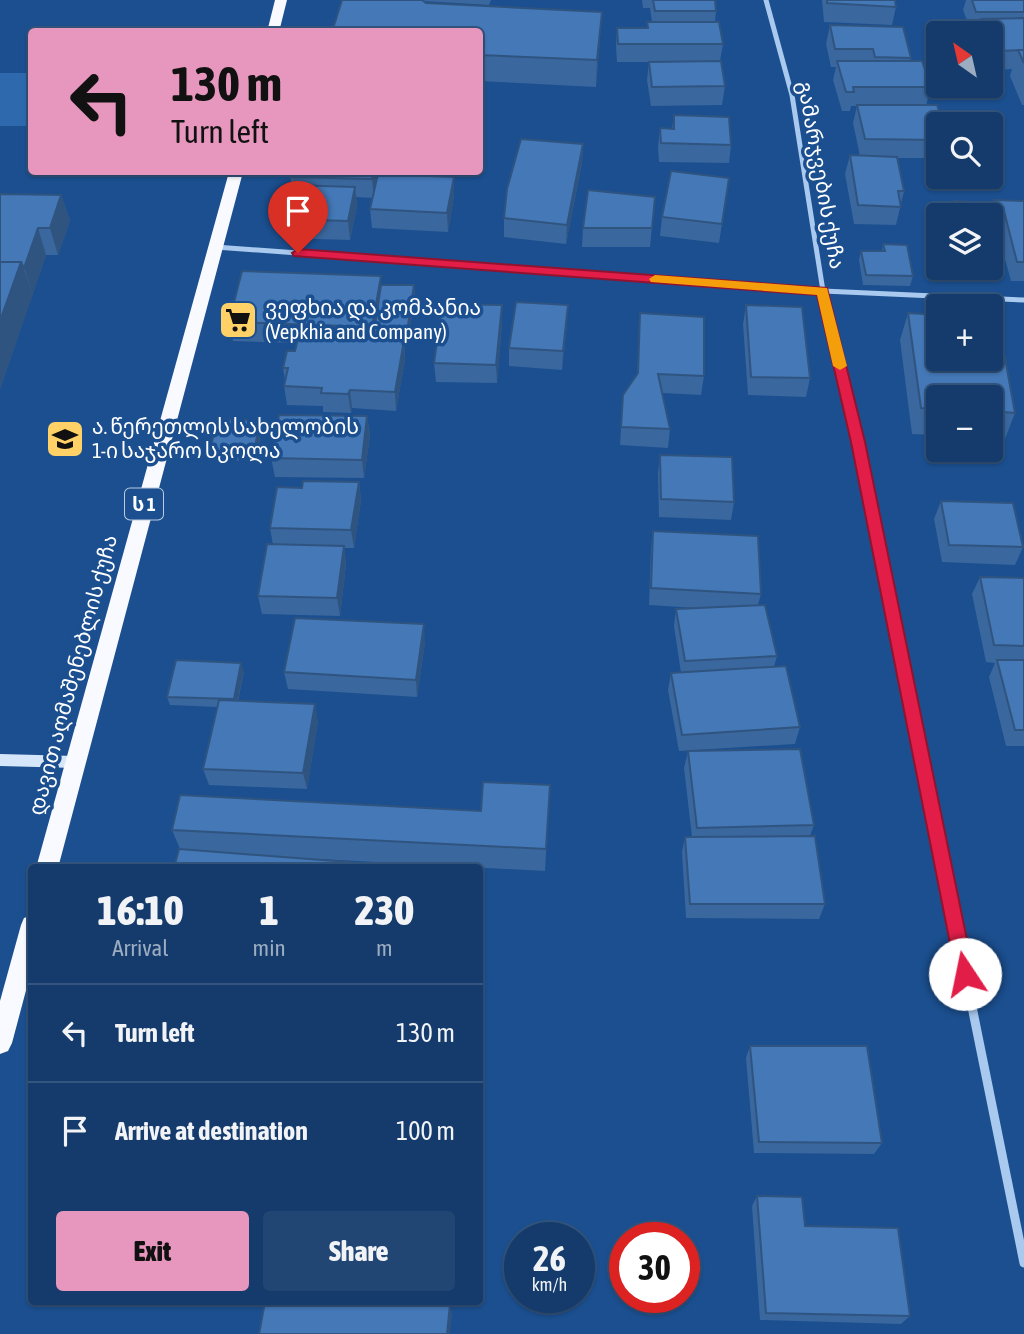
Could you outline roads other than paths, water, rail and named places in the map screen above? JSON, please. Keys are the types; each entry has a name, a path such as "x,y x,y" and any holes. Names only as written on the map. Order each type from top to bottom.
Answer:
{"highway":[{"path":"274,28 281,0"},
{"name":"დავით აღმაშენებლის ქუჩა","path":"48,864 235,175"},
{"path":"0,1043 28,940"}],"main road":[{"path":"0,760 75,762"}],"street":[{"name":"გამარჯვების ქუჩა","path":"765,0 792,94 823,291 861,456 1024,1263"},
{"path":"215,247 823,291 1024,300"}],"place":[{"name":"ვეფხია და კომპანია (Vepkhia and Company)","path":"238,320"},
{"name":"ა. წერეთლის სახელობის 1-ი საჯარო სკოლა","path":"65,439"}]}
